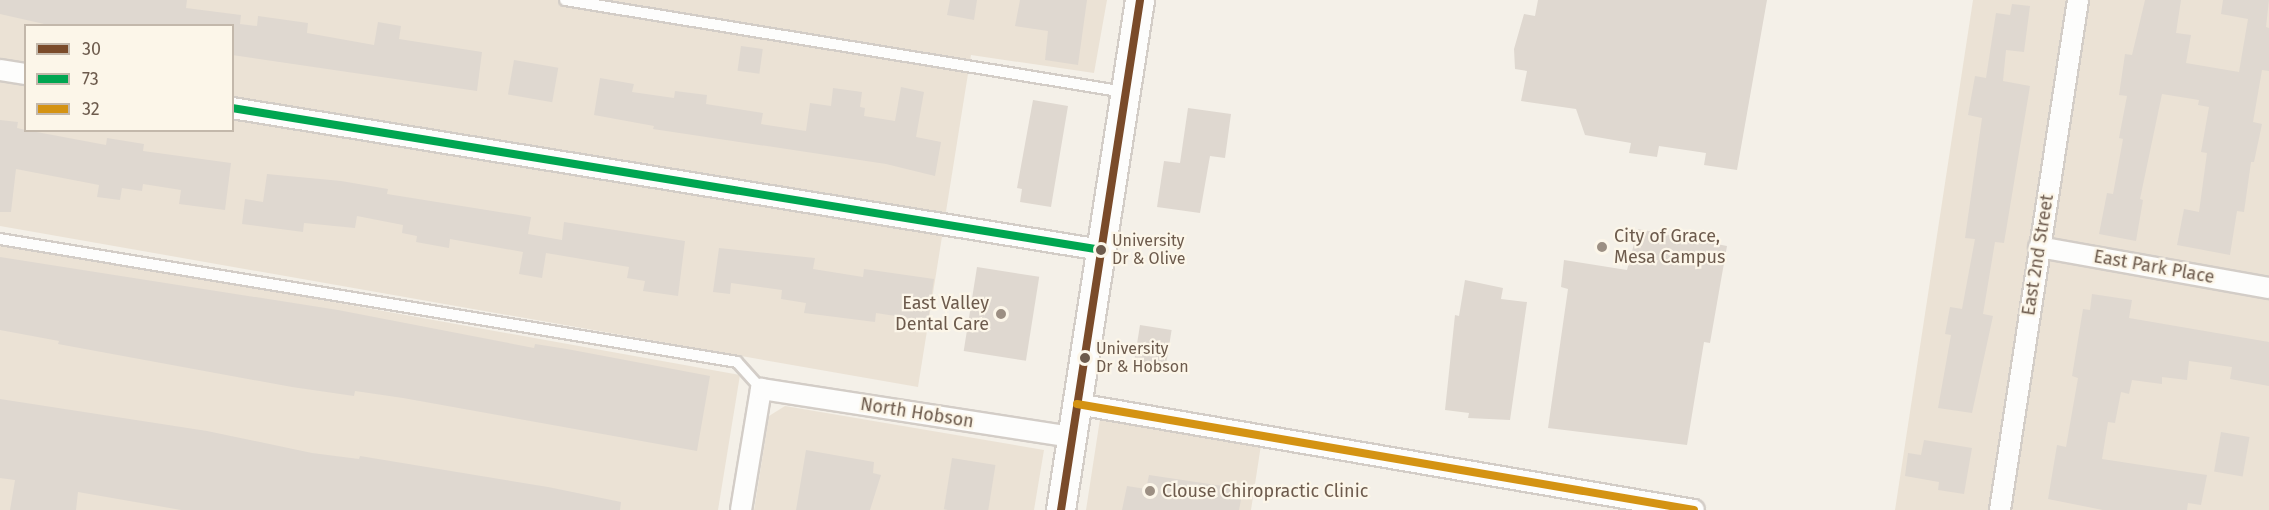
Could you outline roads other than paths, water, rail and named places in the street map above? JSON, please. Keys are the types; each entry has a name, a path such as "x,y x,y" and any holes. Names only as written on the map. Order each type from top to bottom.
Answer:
{"main road":[{"path":"1061,510 1140,0"}],"street":[{"name":"East 2nd Street","path":"2000,510 2078,0"},
{"path":"0,70 24,74"},
{"path":"234,108 1101,250"},
{"name":"East Park Place","path":"2039,247 2269,288"},
{"path":"741,510 761,389"},
{"name":"North Hobson","path":"761,389 1072,437"},
{"path":"1077,404 1694,510"}],"lane":[{"path":"565,0 1126,92"},
{"path":"0,240 737,362 761,389"}],"place":[{"name":"City of Grace, Mesa Campus","path":"1602,247"},
{"name":"University Dr & Olive","path":"1101,250"},
{"name":"East Valley Dental Care","path":"1001,314"},
{"name":"University Dr & Hobson","path":"1085,358"},
{"name":"Clouse Chiropractic Clinic","path":"1150,491"}]}
